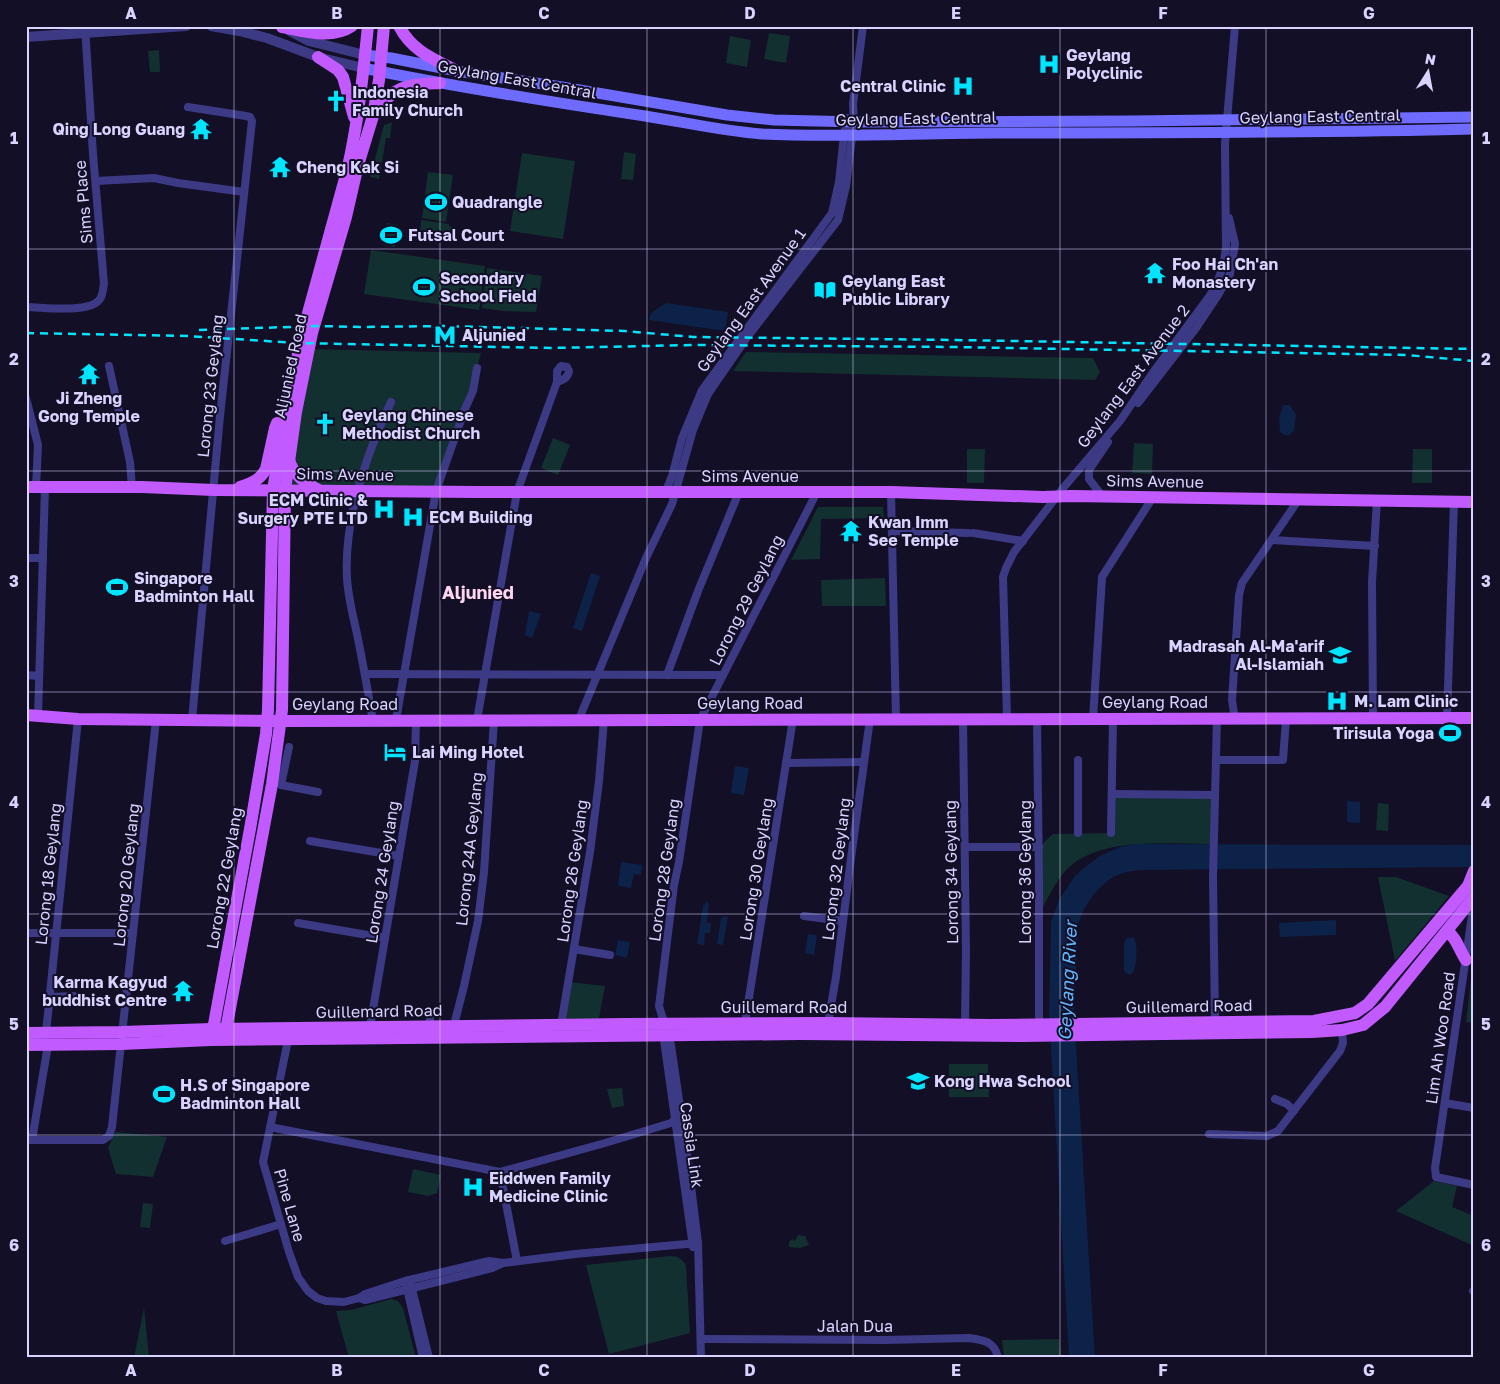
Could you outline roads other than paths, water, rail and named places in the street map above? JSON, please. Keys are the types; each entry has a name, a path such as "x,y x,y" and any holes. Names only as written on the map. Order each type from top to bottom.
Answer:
{"main road":[{"path":"281,27 325,34 348,29 352,26"},
{"name":"Aljunied Road","path":"267,720 279,490 286,406 302,334 347,172 356,127 368,26"},
{"name":"Aljunied Road","path":"281,720 279,490 289,460 296,412 312,333 373,116 384,26"},
{"path":"398,26 404,37 414,47 427,56 457,71"},
{"path":"318,57 338,70 343,77 356,127"},
{"name":"Geylang East Central","path":"364,61 380,57 738,117 774,120 1227,120 1474,117"},
{"name":"Geylang East Central","path":"364,61 380,71 736,132 788,135 848,135 931,133 1226,133 1474,129"},
{"path":"373,116 386,98 399,89 412,84 440,82"},
{"path":"233,490 252,483 263,475 275,428 286,406"},
{"path":"289,460 291,468 297,475 321,491"},
{"name":"Sims Avenue","path":"36,487 321,491 891,492 1474,502"},
{"name":"Geylang Road","path":"32,716 78,719 373,721 1474,718"},
{"name":"Lorong 22 Geylang","path":"212,1035 250,829 267,720"},
{"name":"Lorong 22 Geylang","path":"225,1035 272,784 281,720"},
{"name":"Guillemard Road","path":"1079,1029 1215,1022 1314,1021 1355,1013 1368,1004 1378,993 1468,886 1474,872"},
{"name":"Guillemard Road","path":"26,1045 47,1039 225,1035 370,1027 430,1026 453,1032 664,1030 745,1023 1312,1032 1342,1030 1363,1024 1385,1007 1474,897"},
{"path":"1447,931 1453,935 1466,960"},
{"name":"Guillemard Road","path":"225,1035 288,1040 561,1025 800,1034 1039,1028"},
{"name":"Guillemard Road","path":"26,1033 47,1039"}],"street":[{"path":"26,37 85,29 186,26"},
{"path":"211,26 267,38 318,57 364,61"},
{"name":"Geylang East Avenue 1","path":"579,719 648,554 672,504 672,476 682,438 702,390 832,213 840,182 848,135 863,26"},
{"name":"Geylang East Avenue 2","path":"1007,718 1003,577 1006,568 1014,552 1120,421 1209,297 1223,266 1226,248 1226,133 1235,26"},
{"path":"281,27 309,41 364,61"},
{"name":"Sims Place","path":"26,307 79,309 100,299 104,284 85,29"},
{"name":"Lorong 23 Geylang","path":"188,107 250,117 252,121 192,720"},
{"path":"96,180 154,178 244,192"},
{"name":"Geylang East Avenue 2","path":"1104,496 1089,479 1089,470 1110,439 1196,328 1230,274 1235,244 1226,209"},
{"path":"109,366 130,462 132,488"},
{"path":"396,720 436,491 473,391 477,368"},
{"path":"477,720 517,492 557,382"},
{"path":"26,398 38,445 36,487 43,558 39,676 32,716"},
{"path":"373,721 347,580 348,537 358,491 380,427 391,402"},
{"path":"667,674 698,591 739,492"},
{"name":"Lorong 29 Geylang","path":"700,720 817,492"},
{"path":"891,492 896,719"},
{"path":"1092,719 1102,577 1153,497"},
{"path":"1237,718 1234,713 1232,700 1239,595 1244,580 1299,499"},
{"path":"1374,719 1372,582 1377,500"},
{"path":"1447,718 1454,502"},
{"path":"892,531 970,533 1023,541"},
{"path":"1272,540 1375,546"},
{"path":"26,558 43,558"},
{"path":"365,674 723,675"},
{"path":"26,675 39,676"},
{"path":"1215,1022 1213,842 1217,718"},
{"name":"Lorong 18 Geylang","path":"29,1140 47,1039 78,719"},
{"name":"Lorong 32 Geylang","path":"828,1023 836,977 870,719"},
{"name":"Lorong 34 Geylang","path":"963,719 965,1025"},
{"name":"Lorong 36 Geylang","path":"1037,719 1039,1028"},
{"path":"1112,719 1112,833"},
{"path":"1216,760 1283,760 1286,719"},
{"name":"Lorong 20 Geylang","path":"29,1140 103,1140 109,1136 112,1127 156,720"},
{"name":"Lorong 24 Geylang","path":"370,1027 414,761 416,720"},
{"name":"Lorong 24A Geylang","path":"453,1032 478,921 485,863 494,720"},
{"name":"Lorong 26 Geylang","path":"561,1025 590,852 604,720"},
{"name":"Lorong 28 Geylang","path":"664,1030 659,1006 660,991 674,885 682,846 700,720"},
{"name":"Lorong 30 Geylang","path":"745,1023 793,720"},
{"path":"289,747 281,785 318,792"},
{"path":"1078,760 1078,832"},
{"path":"786,763 864,762"},
{"path":"1112,794 1214,795"},
{"path":"310,841 399,856"},
{"path":"965,847 1039,847"},
{"name":"Lim Ah Woo Road","path":"1474,902 1435,1168 1436,1177 1474,1185"},
{"path":"804,916 822,920 843,921"},
{"path":"298,923 385,938"},
{"path":"26,933 133,933"},
{"path":"574,949 607,955"},
{"path":"50,997 74,996"},
{"path":"430,1012 430,1026"},
{"name":"Cassia Link","path":"664,1030 674,1120 695,1243"},
{"name":"Cassia Link","path":"664,1030 671,1045 683,1124 698,1268 701,1358"},
{"path":"1209,1134 1267,1136 1278,1131 1340,1051 1344,1043 1342,1030"},
{"name":"Pine Lane","path":"288,1040 263,1162 298,1277 308,1291 317,1298 326,1301 344,1302 359,1298 365,1300 408,1284 492,1268 503,1262 695,1243"},
{"path":"1275,1099 1287,1104 1294,1111"},
{"path":"1445,1103 1474,1108"},
{"path":"270,1127 500,1172 605,1143 671,1123 674,1120"},
{"path":"500,1172 517,1261"},
{"path":"225,1241 281,1224"},
{"path":"408,1284 423,1358"},
{"path":"408,1284 429,1358"},
{"name":"Jalan Dua","path":"701,1339 885,1340 969,1338 989,1342 994,1347 998,1358"}],"water":[{"path":"666,303 728,312 725,331 649,320 651,313"},
{"path":"1283,405 1290,405 1296,415 1294,430 1290,435 1280,432 1279,418"},
{"path":"591,573 600,576 582,631 573,628"},
{"path":"529,611 541,614 532,638 525,635"},
{"path":"735,766 749,768 744,795 731,793"},
{"path":"1347,801 1360,802 1360,823 1347,822"},
{"name":"Geylang River","path":"1136,844 1474,845 1474,867 1141,870 1117,875 1091,897 1083,912 1078,928 1074,1014 1095,1358 1069,1358 1049,1014 1051,922 1059,900 1075,876 1100,856 1120,847"},
{"path":"621,862 642,865 641,875 634,874 631,888 618,886"},
{"path":"705,902 709,903 707,923 711,923 710,933 705,933 704,945 697,944"},
{"path":"724,916 728,917 723,945 717,944 721,918"},
{"path":"1336,920 1336,935 1280,937 1279,923"},
{"path":"808,934 817,935 814,955 805,953"},
{"path":"1132,937 1136,946 1136,961 1133,973 1129,975 1124,971 1124,944 1126,939"},
{"path":"618,940 630,942 627,958 615,955"}],"railway":[{"path":"199,330 317,326 444,326 625,331 693,337 1474,349"},
{"path":"26,333 188,336 297,343 551,348 693,345 955,347 1407,355 1474,361"}],"place":[{"name":"Geylang Polyclinic","path":"1049,64"},
{"name":"Central Clinic","path":"963,86"},
{"name":"Indonesia Family Church","path":"336,101"},
{"name":"Qing Long Guang","path":"201,129"},
{"name":"Cheng Kak Si","path":"280,167"},
{"name":"Quadrangle","path":"436,202"},
{"name":"Futsal Court","path":"391,235"},
{"name":"Foo Hai Ch'an Monastery","path":"1155,273"},
{"name":"Secondary School Field","path":"424,287"},
{"name":"Geylang East Public Library","path":"825,290"},
{"name":"Aljunied","path":"445,335"},
{"name":"Ji Zheng Gong Temple","path":"89,374"},
{"name":"Geylang Chinese Methodist Church","path":"325,424"},
{"name":"ECM Clinic & Surgery PTE LTD","path":"384,509"},
{"name":"ECM Building","path":"413,517"},
{"name":"Kwan Imm See Temple","path":"851,531"},
{"name":"Singapore Badminton Hall","path":"117,587"},
{"name":"Madrasah Al-Ma'arif Al-Islamiah","path":"1340,655"},
{"name":"M. Lam Clinic","path":"1337,701"},
{"name":"Tirisula Yoga","path":"1450,733"},
{"name":"Lai Ming Hotel","path":"395,752"},
{"name":"Karma Kagyud buddhist Centre","path":"183,991"},
{"name":"Kong Hwa School","path":"918,1081"},
{"name":"H.S of Singapore Badminton Hall","path":"164,1094"},
{"name":"Eiddwen Family Medicine Clinic","path":"473,1187"}],"district":[{"name":"Aljunied","path":"478,592"}]}
